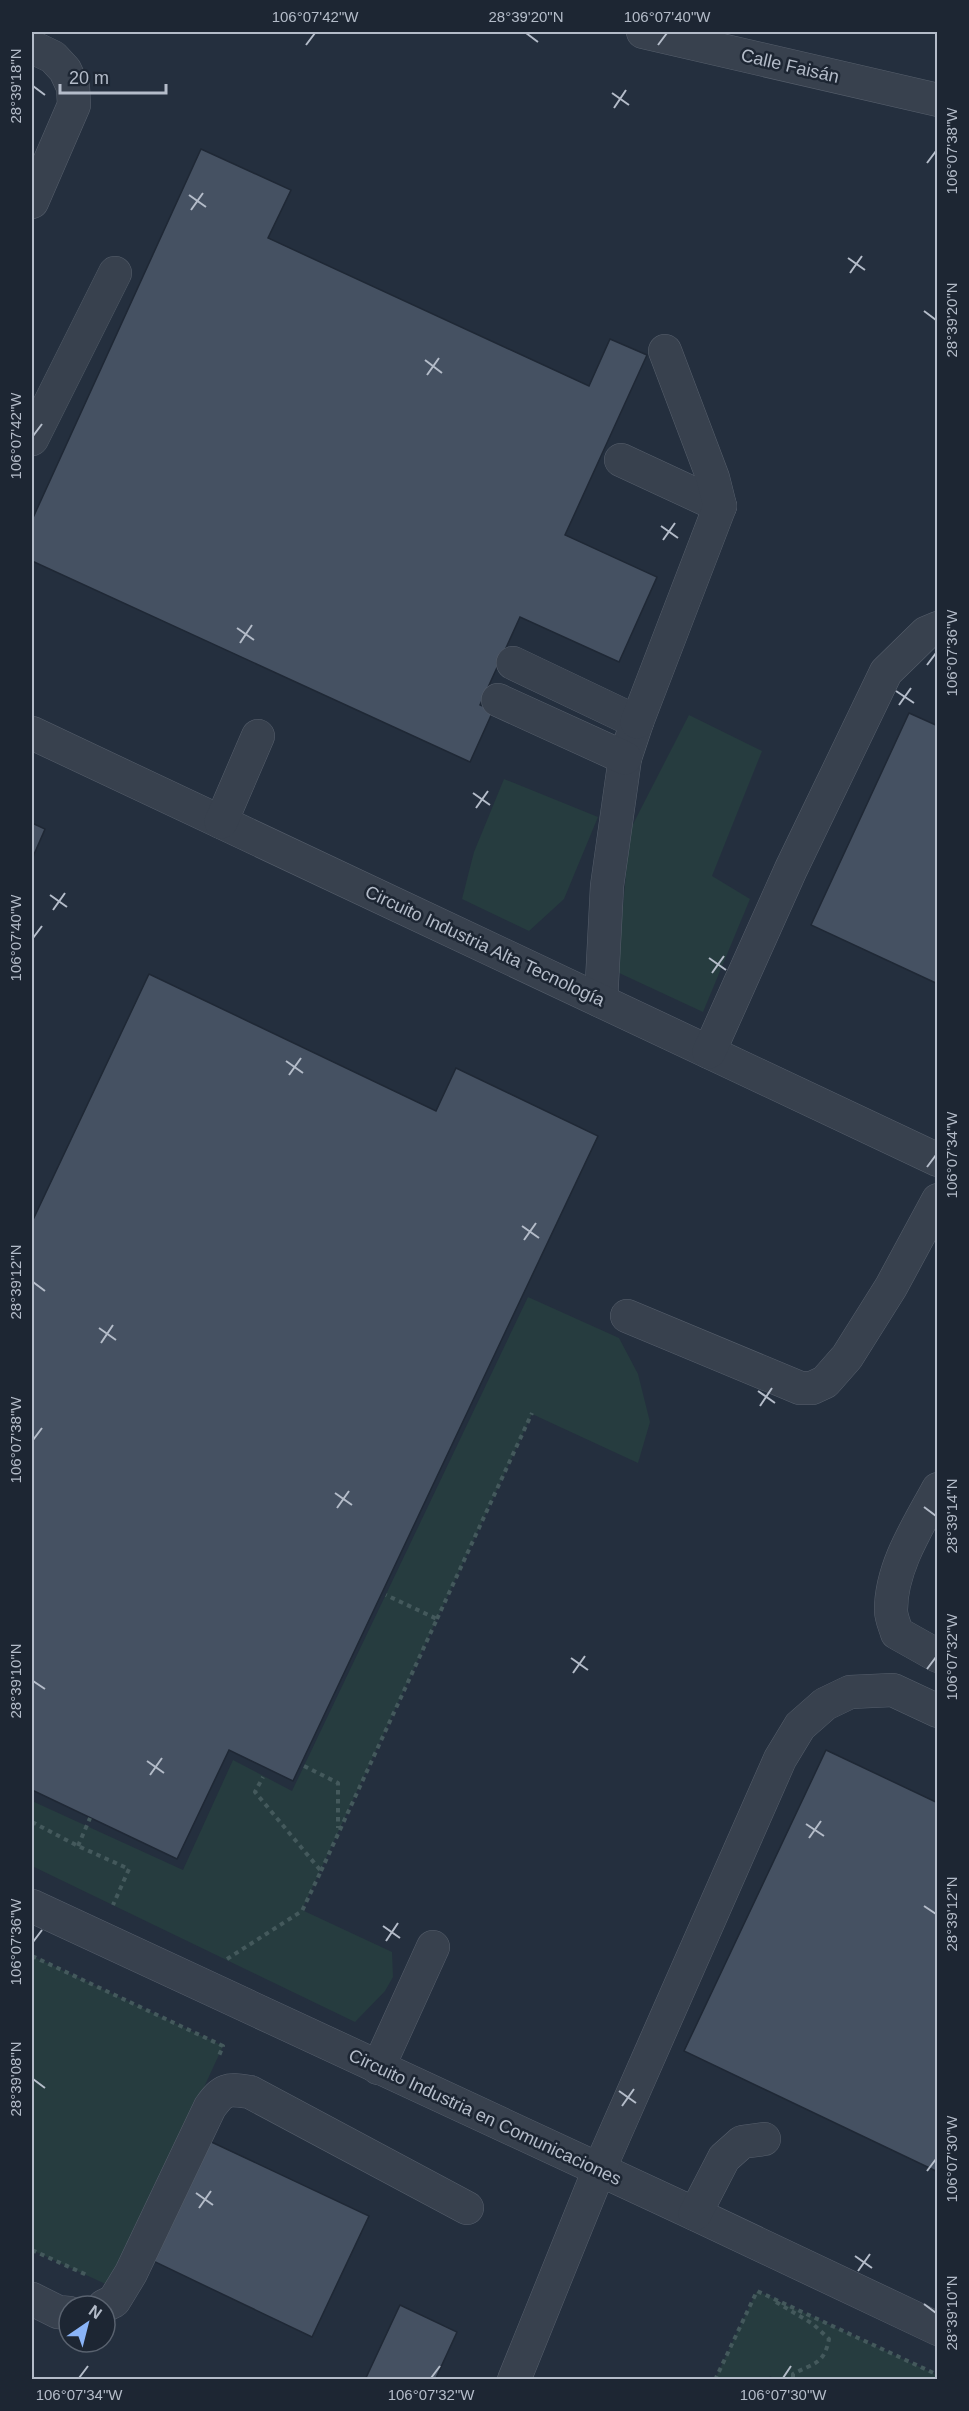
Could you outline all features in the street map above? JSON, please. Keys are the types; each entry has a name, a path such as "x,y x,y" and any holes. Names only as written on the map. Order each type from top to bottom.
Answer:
{"street":[{"name":"Calle Faisán","path":"656,33 938,100"},
{"path":"32,47 53,57 65,70 73,87 74,105 32,202"},
{"path":"32,440 115,273"},
{"path":"601,1001 607,886 625,758 720,506 713,478 665,351"},
{"path":"621,460 720,506"},
{"path":"709,1052 791,869 886,672 926,633 938,628"},
{"path":"513,663 637,722"},
{"path":"498,700 625,758"},
{"name":"Circuito Industria Alta Tecnología","path":"32,733 938,1160"},
{"path":"221,822 258,736"},
{"path":"627,1316 800,1388 812,1388 825,1382 847,1358 891,1287 938,1200"},
{"path":"938,1489 898,1572 891,1613 897,1633 938,1656"},
{"path":"514,2379 599,2170 780,1759 800,1726 825,1704 850,1692 893,1690 938,1711"},
{"name":"Circuito Industria en Comunicaciones","path":"32,1906 938,2329"},
{"path":"378,2068 433,1947"},
{"path":"117,2296 210,2107 220,2093 230,2089 250,2092 467,2208"},
{"path":"695,2214 724,2158 742,2142 764,2139"},
{"path":"32,2299 57,2312"}],"path":[{"path":"226,1959 302,1911 532,1413"},
{"path":"386,1595 437,1619 433,1628"},
{"path":"304,1766 338,1783 338,1832"},
{"path":"263,1777 255,1792 321,1871"},
{"path":"78,1846 90,1818"},
{"path":"32,1822 129,1869 113,1905"},
{"path":"32,1956 223,2046"},
{"path":"757,2290 938,2375"},
{"path":"715,2379 757,2290"},
{"path":"757,2290 813,2324 829,2339 827,2351 818,2363 793,2374 793,2379"}],"green space":[{"path":"689,715 762,751 712,876 750,899 703,1012 617,972 630,830"},
{"path":"504,779 598,817 564,899 529,931 462,899 474,852"},
{"path":"528,1297 619,1338 638,1374 650,1422 638,1463 532,1414 302,1910 392,1952 393,1977 385,1991 355,2022 32,1866 32,1801 183,1870 233,1760 292,1791"},
{"path":"32,1956 223,2046 112,2287 32,2250"},
{"path":"757,2291 937,2375 937,2379 777,2380 770,2376 769,2379 715,2379"}],"building":[{"path":"201,149 291,190 268,238 589,386 610,339 647,355 565,535 657,577 619,662 520,617 480,705 493,711 470,762 32,561 32,520"},
{"path":"909,713 938,726 938,984 811,925"},
{"path":"32,823 45,829 32,859"},
{"path":"149,974 436,1111 456,1068 598,1136 293,1781 229,1750 177,1859 32,1790 32,1222"},
{"path":"826,1750 938,1803 938,2172 684,2051"},
{"path":"205,2139 369,2216 312,2337 149,2259"},
{"path":"400,2305 457,2332 435,2380 365,2380"}]}
